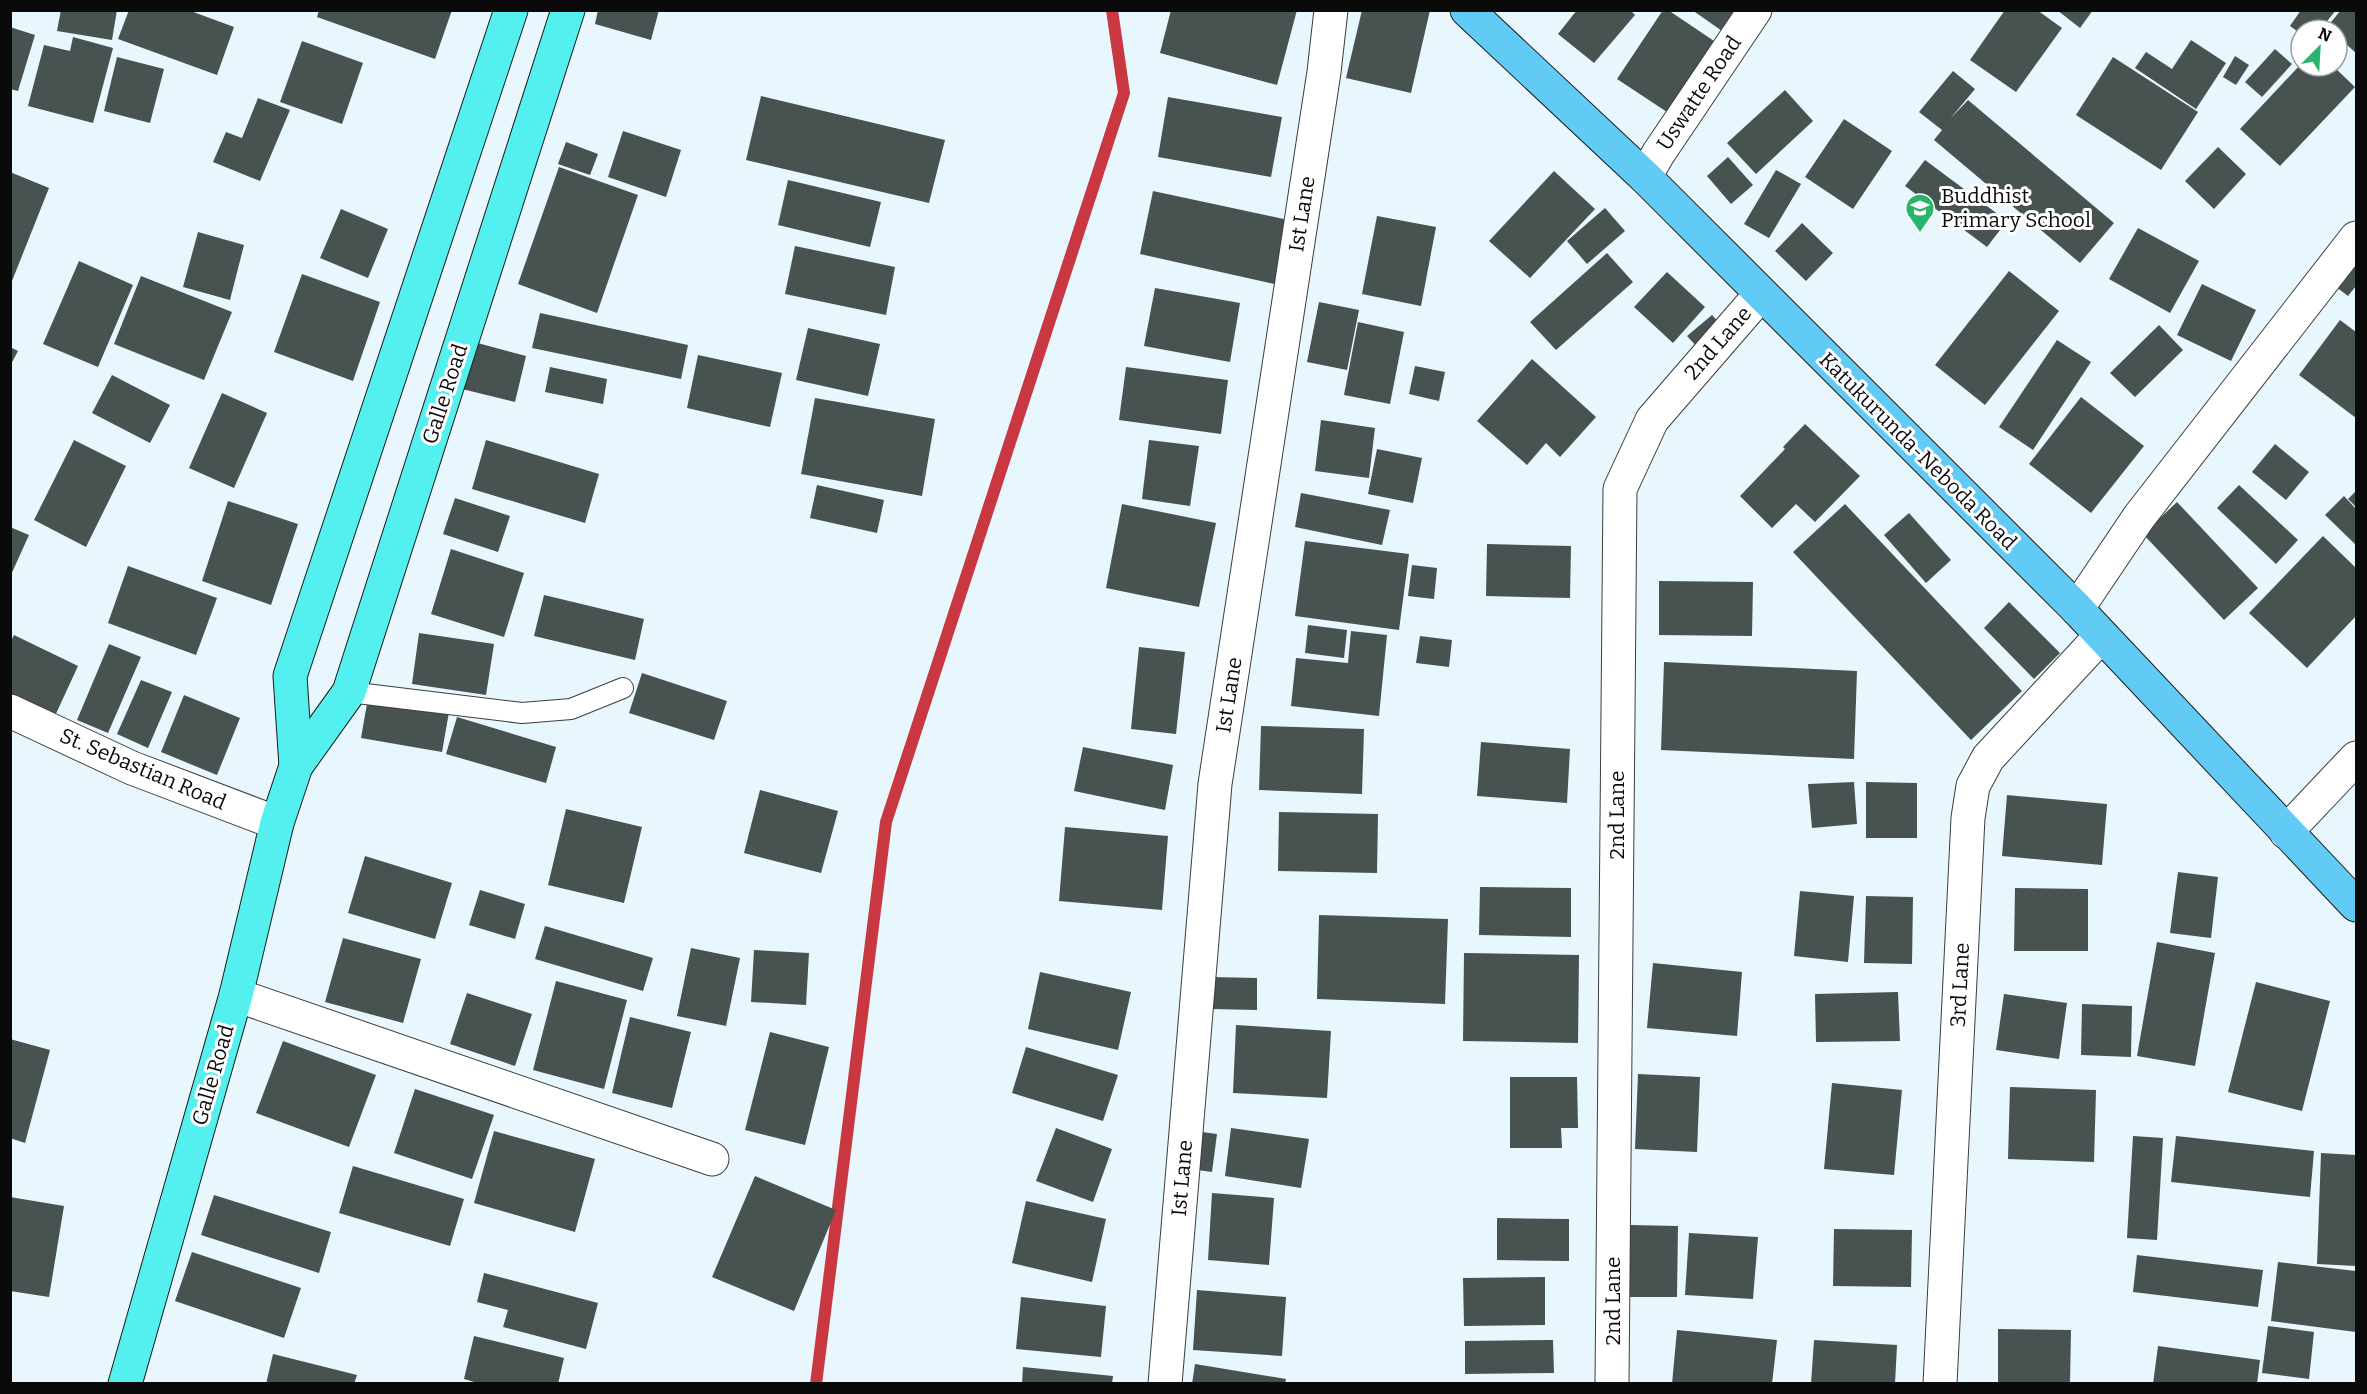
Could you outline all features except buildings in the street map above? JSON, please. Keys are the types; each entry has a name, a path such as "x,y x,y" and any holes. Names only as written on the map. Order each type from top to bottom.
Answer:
{"highway":[{"name":"Galle Road","path":"296,766 290,676 511,10"},
{"name":"Galle Road","path":"125,1383 236,995 277,823 296,766 349,692 568,10"}],"main road":[{"name":"Katukurunda-Neboda Road","path":"1467,10 1645,177 2077,609 2356,905"}],"street":[{"name":"Ist Lane","path":"1165,1383 1215,784 1324,72 1331,10"},
{"name":"Uswatte Road","path":"1645,177 1755,10"},
{"path":"2077,609 2139,517 2356,238"},
{"name":"2nd Lane","path":"1612,1383 1620,489 1652,420 1761,294"},
{"name":"3rd Lane","path":"1940,1383 1968,818 1973,786 1988,758 2102,636"},
{"name":"St. Sebastian Road","path":"10,711 132,768 277,823"},
{"path":"2286,832 2356,758"},
{"path":"236,995 712,1159"}],"lane":[{"path":"349,692 522,713 571,709 623,688"}],"waterway":[{"path":"816,1384 886,822 1124,93 1112,10"}],"place":[{"name":"Buddhist Primary School","path":"1920,234"}]}
